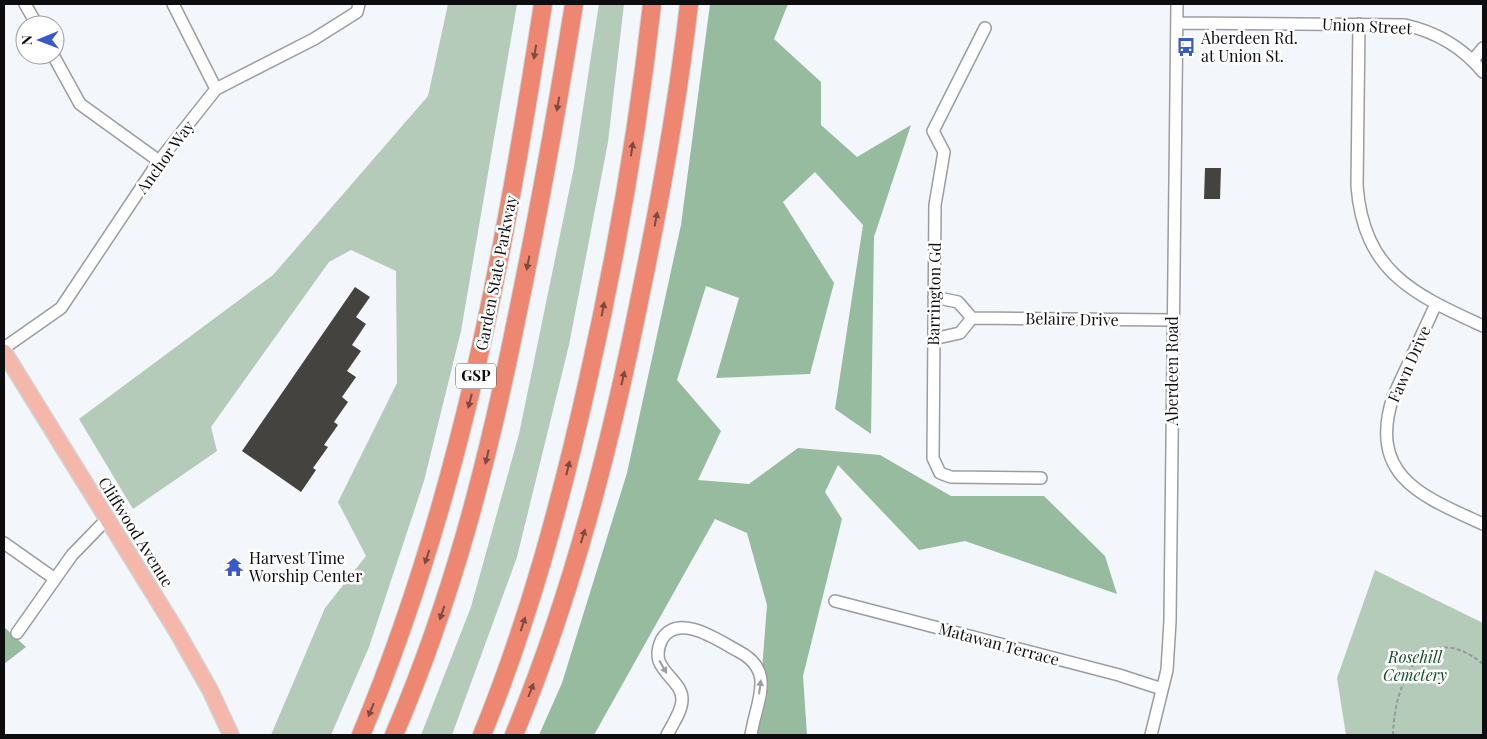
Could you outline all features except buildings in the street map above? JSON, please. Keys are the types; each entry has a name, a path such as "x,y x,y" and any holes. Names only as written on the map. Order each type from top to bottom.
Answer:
{"highway":[{"name":"Garden State Parkway","path":"361,735 417,588 442,509 465,421 499,266 543,4"},
{"name":"Garden State Parkway","path":"394,735 422,666 451,585 486,461 534,230 574,4"},
{"path":"482,735 534,592 576,432 603,310 626,189 652,4"},
{"path":"514,735 558,615 583,536 613,423 659,202 689,4"}],"main road":[{"name":"Cliffwood Avenue","path":"4,350 195,662 231,735"}],"street":[{"path":"25,4 31,15"},
{"path":"173,4 216,88"},
{"name":"Anchor Way","path":"4,350 61,308 159,161 216,88 314,39 357,12 359,4"},
{"name":"Aberdeen Road","path":"1150,735 1169,659 1177,4"},
{"name":"Union Street","path":"1177,23 1389,24 1419,28 1446,40 1473,60 1483,72"},
{"path":"1359,24 1357,186 1364,225 1372,245 1390,270 1409,288 1436,304 1483,326"},
{"name":"Barrington Gd","path":"985,28 933,131 944,152 935,205 932,458 936,468 951,477 1040,478"},
{"path":"1473,60 1483,48"},
{"path":"59,65 80,104 159,161"},
{"path":"934,297 958,302 972,318 960,333 934,339"},
{"name":"Fawn Drive","path":"1436,304 1392,398 1388,413 1386,437 1394,464 1410,486 1432,500 1483,524"},
{"name":"Belaire Drive","path":"972,318 1172,320"},
{"path":"18,633 72,555 107,519"},
{"path":"4,543 55,579"},
{"name":"Matawan Terrace","path":"835,602 1119,675 1162,689"},
{"path":"667,735 682,701 681,692 660,662 659,648 666,634 683,627 702,633 747,656 757,665 762,681 752,735"}],"path":[{"path":"1393,735 1394,714 1403,683 1414,666 1433,648 1448,646 1463,651 1483,664"}],"green space":[{"path":"448,4 517,4 461,331 424,481 369,647 331,735 271,735 325,608 366,556 338,502 397,383 396,271 351,250 329,262 211,427 217,451 133,509 79,419 273,275 428,96"},
{"path":"599,4 624,4 608,142 569,345 517,557 452,735 421,735 471,607 519,434 574,167"},
{"path":"710,4 788,4 774,39 821,82 821,125 857,157 911,125 874,237 871,434 835,409 863,225 815,172 783,202 834,283 810,374 716,378 739,298 706,286 677,380 721,431 698,480 749,484 798,448 880,455 951,496 1044,496 1105,556 1117,594 965,541 919,550 838,465 825,492 842,519 803,676 807,735 757,735 767,605 747,533 715,519 594,735 539,735 562,683 627,473 681,225"},
{"name":"Rosehill Cemetery","path":"1375,570 1483,623 1483,735 1346,735 1337,678"},
{"path":"4,627 26,647 4,664"}],"place":[{"name":"Aberdeen Rd. at Union St.","path":"1186,47"},
{"name":"Harvest Time Worship Center","path":"234,567"}]}
